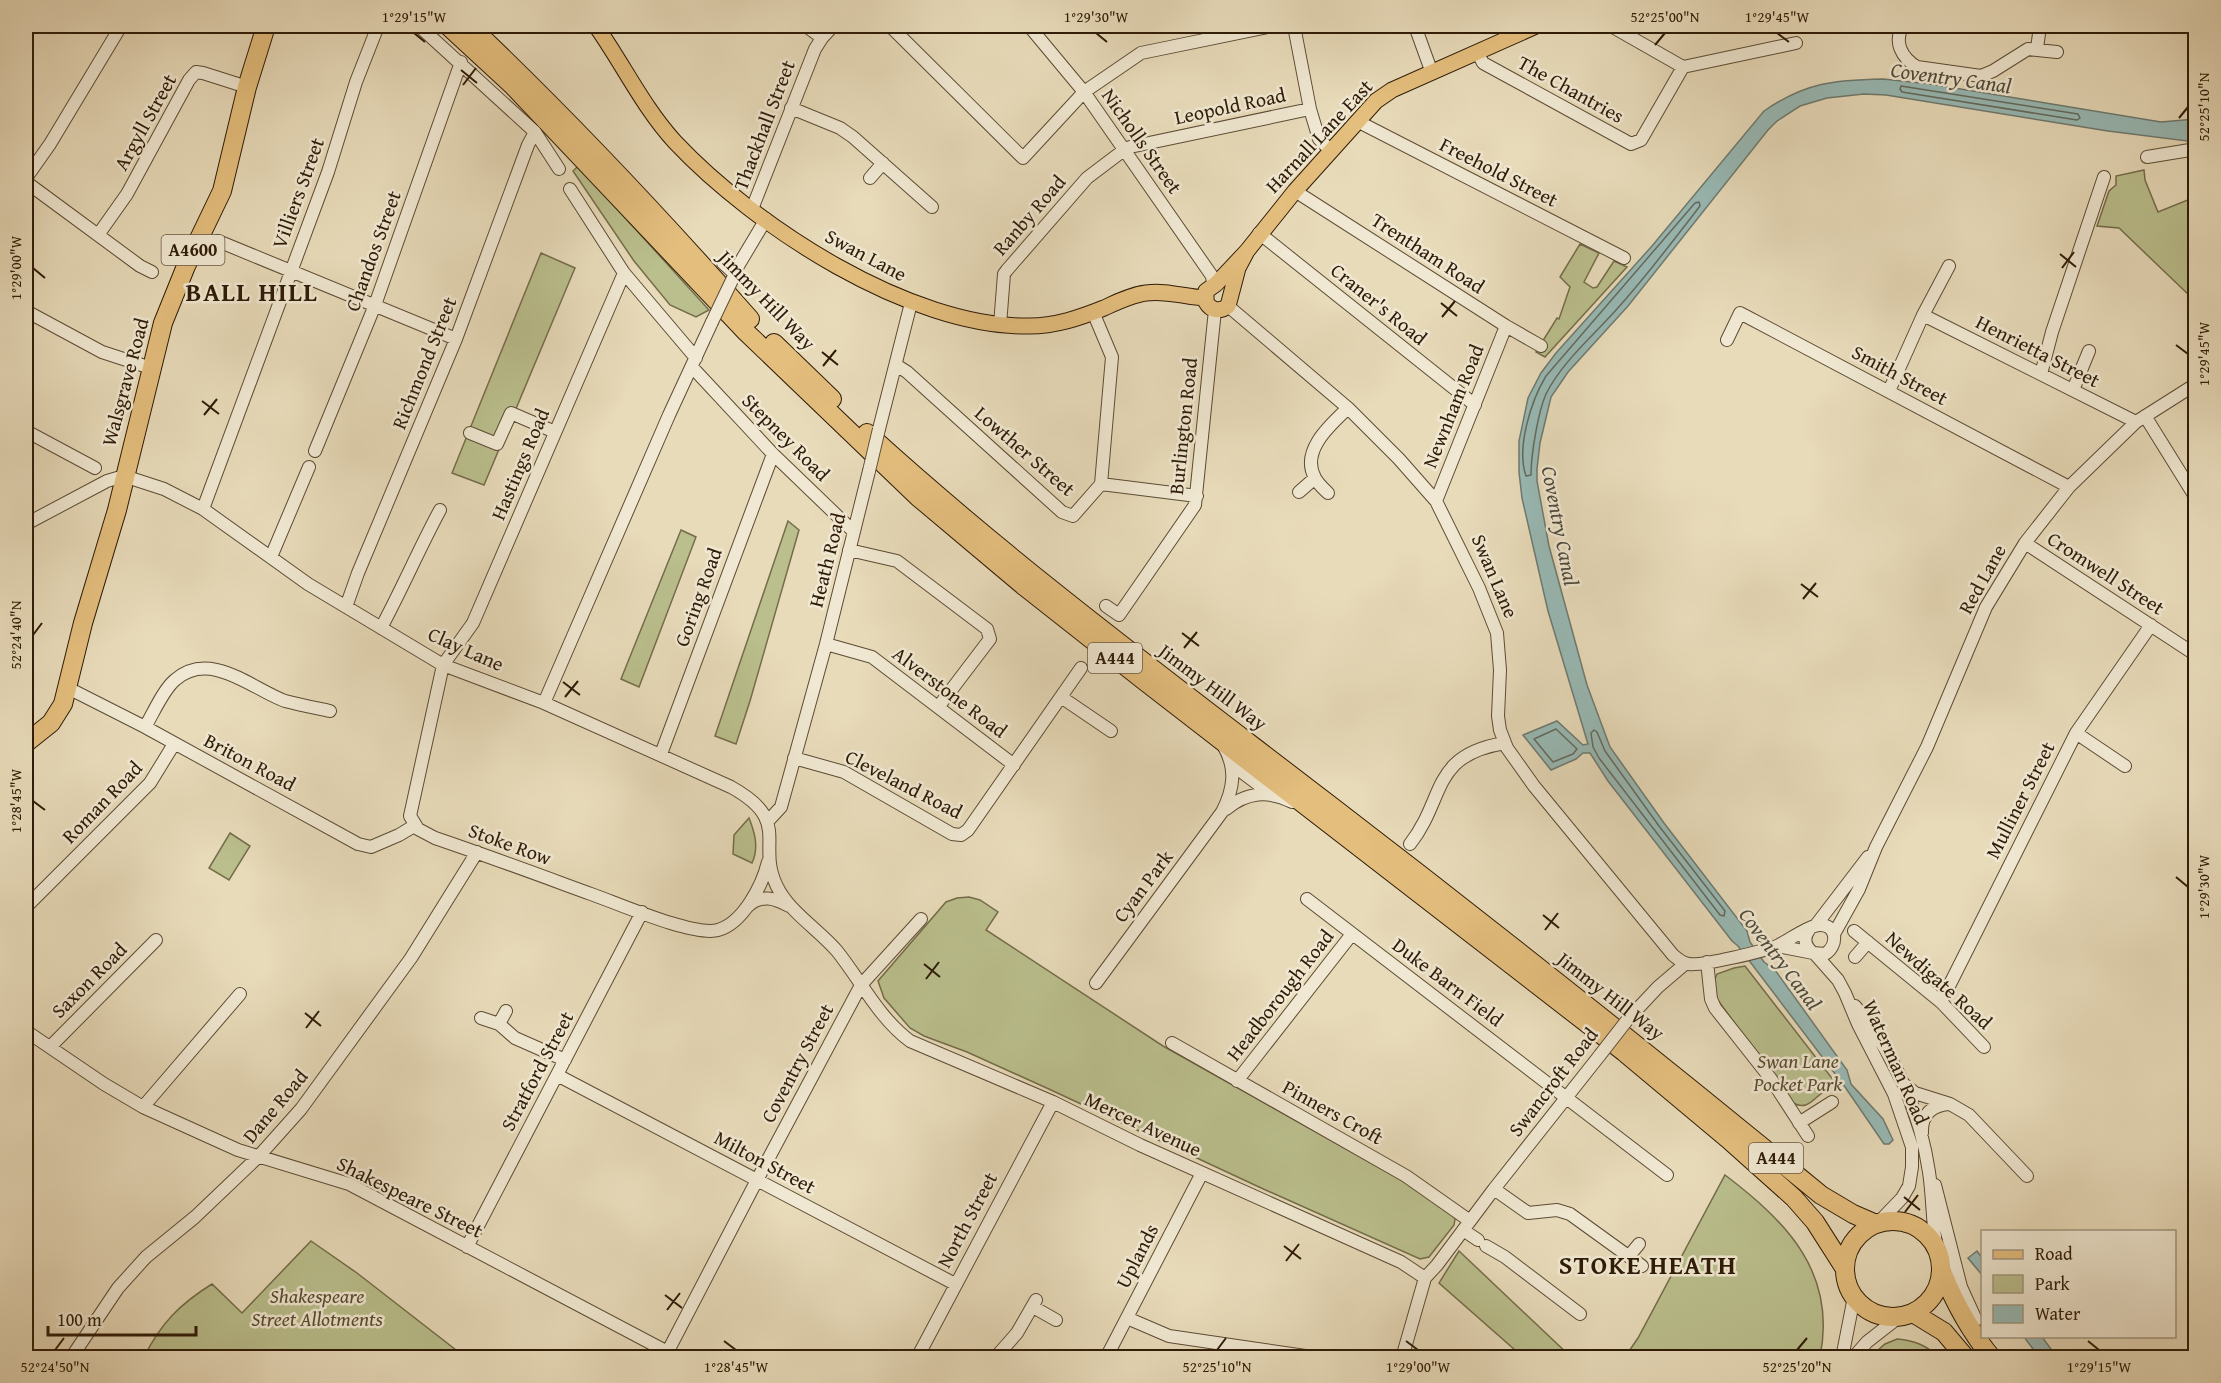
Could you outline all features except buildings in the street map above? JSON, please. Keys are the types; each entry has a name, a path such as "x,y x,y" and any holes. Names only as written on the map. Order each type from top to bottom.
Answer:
{"highway":[{"name":"Walsgrave Road","path":"26,743 53,721 68,688 82,623 117,510 163,323 186,266 224,185 247,87 266,26"},
{"name":"Jimmy Hill Way","path":"448,26 546,119 746,332 918,497 1025,587 1220,741 1624,1052 1720,1132 1794,1198 1815,1222 1845,1269"},
{"name":"Jimmy Hill Way","path":"470,26 541,93 667,225 752,322 855,422 922,482 1069,604 1577,997 1821,1195 1853,1214 1877,1224"},
{"path":"1966,1358 1944,1332 1914,1317 1874,1314 1865,1309 1854,1297 1846,1281 1845,1269 1851,1246 1862,1233 1877,1224 1896,1221 1915,1227 1927,1236 1965,1321 1992,1358"},
{"path":"1914,1317 1932,1297 1939,1283 1941,1265"}],"main road":[{"name":"Swan Lane","path":"596,26 639,96 689,155 766,219 854,275 911,303 1000,325 1052,325 1146,293 1159,292 1205,298"},
{"name":"Harnall Lane East","path":"1224,303 1247,251 1259,233 1376,101 1392,90 1536,26"},
{"name":"Harnall Lane East","path":"1215,284 1247,251"},
{"path":"1215,284 1225,286 1224,303 1208,306 1205,298 1206,291 1215,284"}],"street":[{"path":"121,26 26,180 140,266 152,272"},
{"name":"Villiers Street","path":"203,508 328,172 378,26"},
{"path":"419,26 535,132 559,169"},
{"path":"806,26 822,38"},
{"name":"Thackhall Street","path":"752,209 791,108 822,38 833,26"},
{"path":"890,26 1022,158 1084,92 1141,53 1272,26"},
{"name":"Nicholls Street","path":"1029,26 1084,92 1212,276 1215,284"},
{"path":"1204,26 1207,39"},
{"path":"1294,26 1310,109 1319,139 1331,151"},
{"path":"1415,26 1432,73"},
{"path":"1611,26 1683,67 1796,43"},
{"path":"1903,26 1899,41 1902,55 1917,67 1981,76 2028,49 2037,48 2057,52"},
{"path":"2037,48 2040,27"},
{"name":"The Chantries","path":"1477,52 1483,63 1630,144 1641,140 1683,67"},
{"name":"Chandos Street","path":"315,451 375,306 461,62"},
{"name":"Argyll Street","path":"99,235 127,194 189,80 196,72 247,87"},
{"path":"791,108 840,128 854,137 932,207"},
{"name":"Leopold Road","path":"1124,150 1310,109"},
{"name":"Freehold Street","path":"1357,121 1624,258"},
{"name":"Richmond Street","path":"346,607 358,573 456,339 528,145 535,132"},
{"path":"2147,158 2196,149"},
{"name":"Ranby Road","path":"1000,325 1004,274 1087,178 1124,150"},
{"path":"870,178 883,163"},
{"path":"2041,374 2052,332 2104,177"},
{"name":"Stepney Road","path":"570,189 624,273 694,363 773,454 854,532"},
{"name":"Trentham Road","path":"1295,191 1541,346"},
{"path":"544,704 712,322 734,276 766,219"},
{"name":"Craner's Road","path":"1259,233 1475,405"},
{"path":"218,241 456,339"},
{"path":"723,263 734,276"},
{"path":"1889,391 1923,315 1949,266"},
{"name":"Hastings Road","path":"443,665 472,623 624,273"},
{"name":"Heath Road","path":"768,821 781,807 826,644 911,303"},
{"name":"Swan Lane","path":"1224,303 1348,408 1436,501 1479,588 1497,633 1500,670 1498,716 1505,743 1512,757 1668,950 1685,964"},
{"name":"Burlington Road","path":"1106,606 1119,615 1195,505 1224,303"},
{"path":"26,311 102,352 151,368"},
{"name":"Lowther Street","path":"896,365 907,372 1062,512 1073,516 1101,484 1112,357 1093,312"},
{"name":"Smith Street","path":"1727,340 1740,313 2069,487"},
{"name":"Henrietta Street","path":"1923,315 2073,390 2140,419"},
{"name":"Newnham Road","path":"1436,501 1506,326"},
{"path":"2073,390 2089,351"},
{"name":"Red Lane","path":"1834,934 1859,889 1876,847 1927,747 1986,607 2025,543 2069,487 2140,419 2196,384"},
{"path":"1328,493 1315,478 1312,466 1317,442 1348,408"},
{"path":"470,433 497,444 511,413 555,432"},
{"path":"2140,419 2194,491"},
{"path":"26,431 95,468"},
{"name":"Goring Road","path":"661,754 773,454"},
{"path":"271,557 309,467"},
{"path":"26,524 107,481 124,476"},
{"name":"Clay Lane","path":"124,476 164,489 203,508 308,584 443,665 544,704 661,754 743,794 761,809 768,821"},
{"path":"1299,492 1315,478"},
{"path":"1101,484 1197,496"},
{"path":"381,628 440,510"},
{"name":"Cromwell Street","path":"2025,543 2196,656"},
{"path":"849,550 897,561 987,630 990,639 939,706"},
{"name":"Mulliner Street","path":"1941,1002 2076,733 2151,625"},
{"name":"Alverstone Road","path":"826,644 872,657 1014,765"},
{"path":"414,826 410,816 411,806 443,665"},
{"path":"1014,765 1082,668"},
{"path":"146,728 175,680 190,672 204,670 231,673 285,700 330,711"},
{"name":"Briton Road","path":"68,688 358,844 371,847 399,836 414,826"},
{"path":"1060,697 1111,730"},
{"path":"2076,733 2125,766"},
{"name":"Cyan Park","path":"1220,741 1239,770 1272,795"},
{"path":"1410,844 1425,820 1440,783 1448,771 1472,753 1505,743"},
{"name":"Roman Road","path":"26,908 150,783 174,744"},
{"name":"Cyan Park","path":"1096,983 1222,813 1232,788 1233,770 1230,757"},
{"name":"Cleveland Road","path":"794,758 844,772 952,834 961,835 968,830 1014,765"},
{"name":"Cyan Park","path":"1222,813 1246,796 1260,793 1287,800 1320,816"},
{"path":"768,821 769,852 775,884 796,911"},
{"name":"Stoke Row","path":"414,826 426,834 690,928 715,931 728,926 745,909"},
{"name":"Red Lane","path":"1813,928 1876,847"},
{"name":"Dane Road","path":"71,1358 118,1288 146,1257 195,1217 259,1156 301,1108 366,1023 412,957 477,852"},
{"path":"745,909 763,878 769,852"},
{"path":"745,909 756,900 768,898 781,902 796,911"},
{"name":"Duke Barn Field","path":"1307,898 1667,1175"},
{"name":"Mercer Avenue","path":"796,911 838,952 893,1025 910,1041 1053,1102 1140,1145 1401,1262 1425,1278"},
{"name":"Stratford Street","path":"467,1247 642,912"},
{"name":"Coventry Street","path":"673,1354 757,1180 861,985 921,919"},
{"path":"1685,964 1707,962 1772,947 1813,928 1826,926 1834,934 1833,948 1826,954 1772,947"},
{"path":"1813,928 1805,938 1806,946 1814,953"},
{"name":"Newdigate Road","path":"1854,931 1941,1002 1984,1047"},
{"name":"Headborough Road","path":"1238,1081 1352,934"},
{"name":"Saxon Road","path":"50,1047 156,940"},
{"name":"Newdigate Road","path":"1855,957 1868,942"},
{"name":"Waterman Road","path":"1833,948 1838,980"},
{"name":"Waterman Road","path":"1814,953 1838,980 1845,993 1858,1024 1894,1094 1912,1147"},
{"path":"1707,962 1711,999 1715,1008 1771,1079 1808,1136"},
{"name":"Swancroft Road","path":"1425,1278 1437,1266 1494,1189 1628,1019 1658,987 1685,964"},
{"name":"Waterman Road","path":"1845,993 1870,1025 1904,1084 1912,1105 1926,1155 1933,1228 1941,1265"},
{"path":"143,1107 240,994"},
{"path":"499,1024 506,1011"},
{"path":"481,1018 499,1024 515,1038 564,1060"},
{"name":"Shakespeare Street","path":"26,1031 104,1084 143,1107 238,1150 348,1184 673,1354"},
{"name":"Pinners Croft","path":"1172,1043 1414,1180 1467,1225 1482,1243 1505,1257 1580,1314"},
{"name":"Milton Street","path":"557,1075 955,1284"},
{"name":"Waterman Road","path":"1904,1084 1915,1094 1950,1104 1969,1115 2027,1176"},
{"name":"Waterman Road","path":"1877,1224 1902,1198 1909,1186 1912,1147 1908,1118 1912,1105 1921,1099 1930,1098"},
{"name":"North Street","path":"917,1358 1053,1102"},
{"path":"1799,1123 1832,1102"},
{"name":"Waterman Road","path":"1922,1136 1923,1120 1928,1111 1950,1104"},
{"path":"1926,1155 1944,1214 1961,1287 1969,1310 1981,1329"},
{"name":"Uplands","path":"1106,1358 1202,1173"},
{"path":"1494,1189 1528,1213 1557,1210 1570,1214 1642,1266"},
{"path":"1629,1256 1639,1244"},
{"path":"1402,1358 1425,1278"},
{"path":"1842,1358 1854,1297"},
{"path":"995,1358 1017,1333 1034,1303 1056,1320"},
{"path":"1853,1358 1867,1342 1914,1317"},
{"path":"1127,1318 1169,1336 1319,1358"},
{"path":"1987,1338 1999,1358"}],"green space":[{"path":"578,166 709,310 696,317 670,305 634,261 573,171"},
{"path":"2144,170 2145,180 2158,212 2195,197 2196,297 2192,298 2119,228 2097,226 2109,191 2116,185 2116,176"},
{"path":"1580,244 1599,253 1584,282 1593,288 1597,287 1614,261 1627,267 1545,357 1536,352 1557,318 1559,319 1570,287 1560,277"},
{"path":"541,253 575,268 484,485 452,473"},
{"path":"788,521 799,530 736,744 715,736"},
{"path":"681,530 696,537 639,687 621,679"},
{"path":"749,818 755,840 752,863 733,854 734,835"},
{"path":"230,833 250,846 229,880 209,868"},
{"path":"969,897 980,900 998,912 986,930 1163,1046 1416,1188 1453,1215 1454,1225 1429,1257 1420,1259 910,1028 884,998 878,981 946,902"},
{"name":"Swan Lane Pocket Park","path":"1745,966 1838,1086 1823,1092 1808,1104 1793,1103 1717,999 1713,983 1717,974"},
{"path":"1725,1175 1768,1211 1787,1231 1802,1252 1814,1275 1821,1300 1823,1327 1820,1357 1625,1357 1638,1338"},
{"name":"Shakespeare Street Allotments","path":"311,1241 357,1273 465,1357 144,1357 157,1334 172,1315 201,1291 212,1284 242,1313"},
{"path":"1459,1251 1571,1357 1523,1357 1439,1283"},
{"path":"1897,1339 1920,1344 1940,1357 1870,1357 1885,1344"}],"water":[{"path":"1883,79 1930,84 2161,122 2195,119 2195,142 2108,131 1886,95 1864,94 1827,98 1800,106 1768,130 1628,306 1568,372 1551,397 1540,443 1537,481 1549,546 1587,685 1610,747 1664,823 1747,931 1750,942 1764,962 1775,970 1847,1070 1851,1084 1883,1119 1893,1140 1889,1144 1884,1144 1845,1087 1608,781 1590,753 1583,753 1576,759 1551,770 1523,735 1557,721 1583,745 1588,744 1548,611 1522,498 1519,472 1519,441 1528,398 1541,373 1556,353 1652,246 1764,111 1779,101 1821,84"},
{"path":"1977,1251 1981,1257 1981,1274 1968,1258"},
{"path":"2025,1338 2043,1338 2057,1357 2039,1357"}],"district":[{"name":"BALL HILL","path":"252,292"},
{"name":"STOKE HEATH","path":"1648,1265"}],"water label":[{"name":"Coventry Canal","path":"1951,78"},
{"name":"Coventry Canal","path":"1560,526"},
{"name":"Coventry Canal","path":"1780,959"}]}
